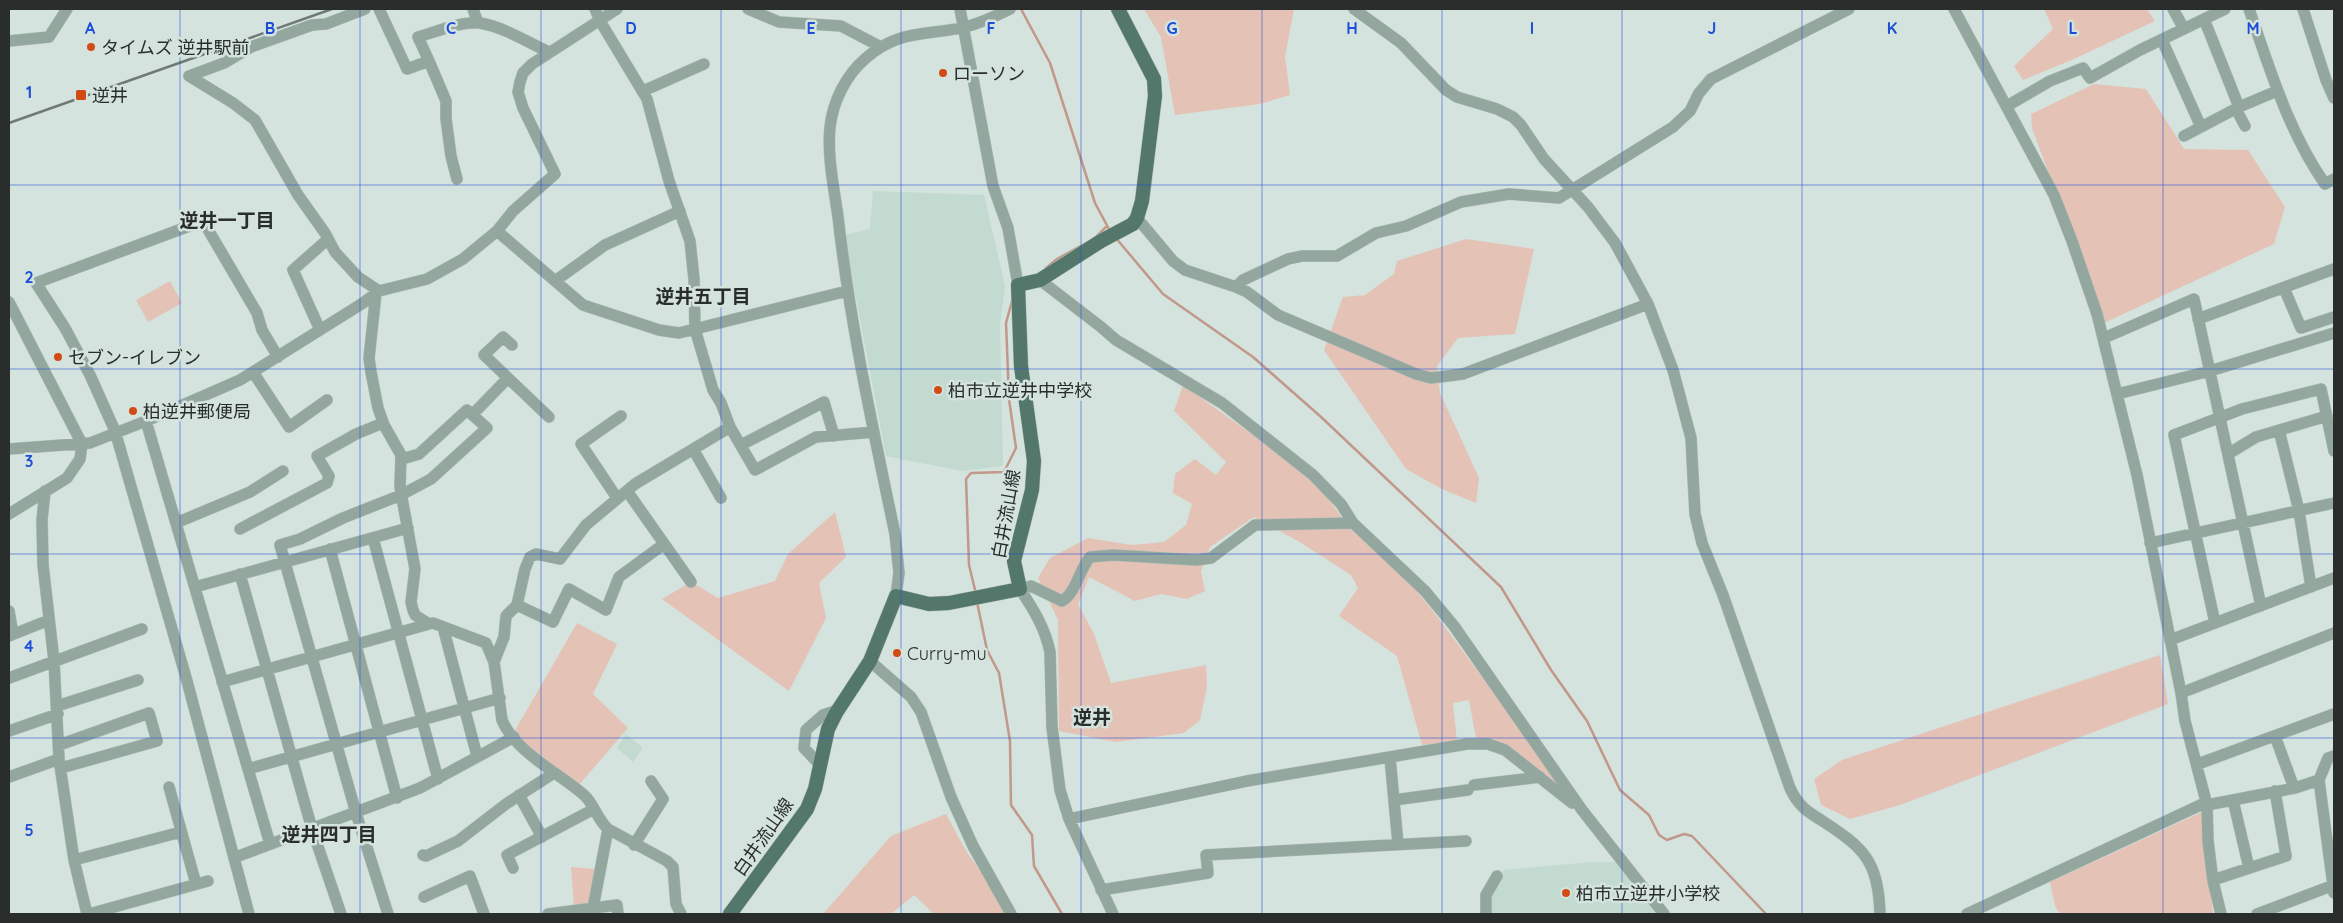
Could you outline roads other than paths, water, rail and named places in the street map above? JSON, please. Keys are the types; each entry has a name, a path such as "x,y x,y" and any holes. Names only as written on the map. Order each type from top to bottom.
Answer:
{"main road":[{"path":"1018,285 1040,280 1101,241 1133,224 1137,218 1142,201 1155,96 1154,79 1118,9"},
{"name":"白井流山線","path":"1018,285 1021,366 1034,461 1032,490 1014,561 1020,589"},
{"path":"896,596 929,604 949,603 1020,589"},
{"name":"白井流山線","path":"730,914 803,816 815,789 824,742 838,710 870,661 896,596"}],"street":[{"path":"9,42 49,37 67,9"},
{"path":"365,9 326,24 312,25 251,46 224,63 189,76 233,103 254,120 298,195 335,252 358,277 378,292"},
{"path":"379,9 407,69 429,62"},
{"path":"473,9 478,23"},
{"path":"595,9 600,21 647,99 669,181 690,241 694,279 695,329 713,390 721,402 730,427 755,470 816,437 874,432"},
{"path":"9,449 90,443 146,421 240,380 378,292 427,279 445,271 497,231 513,211 556,174 523,108 518,92 523,73 549,52 617,9"},
{"path":"748,9 779,22 841,26 881,47"},
{"path":"960,9 993,186 1008,228 1018,285"},
{"path":"896,596 899,573 898,555 847,291 829,144 830,127 843,86 866,58 881,47 912,34 963,27 981,22 1010,9"},
{"path":"1354,9 1402,43 1446,90 1457,97 1497,109 1512,117 1521,125 1544,159 1588,207 1615,243 1648,304 1673,370 1686,416 1694,471 1695,514 1702,543 1723,595 1790,788 1800,806 1845,836 1866,856 1879,888 1880,914"},
{"path":"1236,286 1243,280 1288,259 1302,256 1337,256 1376,233 1406,226 1461,202 1519,194 1559,198 1673,127 1690,111 1699,93 1711,79 1849,9"},
{"path":"1954,9 2007,106 2028,150 2054,195 2072,241 2104,338 2137,475 2185,721 2198,764 2207,804 2208,841 2213,880 2221,914"},
{"path":"2173,9 2184,29"},
{"path":"2248,9 2286,114 2313,166 2325,184 2334,179"},
{"path":"2303,9 2326,80 2334,98"},
{"path":"2007,106 2050,81 2083,68 2090,78 2221,10"},
{"path":"2204,19 2245,126"},
{"path":"457,179 450,156 446,101 418,37 478,23 498,28 549,52"},
{"path":"2162,40 2201,127"},
{"path":"643,91 704,64"},
{"path":"2184,136 2237,108 2277,91"},
{"path":"556,281 605,245 680,211"},
{"path":"1137,218 1173,261 1185,270 1236,286 1278,315 1368,354 1431,378 1463,374 1648,304"},
{"path":"249,914 236,857 115,432 82,359 65,328 36,283 203,221 257,313 262,330 278,357"},
{"path":"497,231 584,305 597,311 659,330 679,333 847,291"},
{"path":"320,330 293,270 328,239"},
{"path":"2198,319 2334,269"},
{"path":"1040,280 1101,326 1116,340 1230,409 1313,475 1341,504 1353,523 1425,591 1454,626 1582,810 1664,914"},
{"path":"2284,288 2301,328 2334,317"},
{"path":"378,292 369,358 378,408 383,423 402,459 401,495 412,542 415,577 411,602 415,615 429,624 443,627 486,643 494,662 502,720 506,728 534,757 584,795 602,824 608,829 634,845 667,861 673,867 676,904 681,914"},
{"path":"2104,338 2194,299 2261,606"},
{"path":"9,302 82,444 80,459 74,471 67,478 9,514"},
{"path":"2117,394 2210,371 2334,333"},
{"path":"512,345 503,337 484,355 549,417"},
{"path":"253,372 289,427 327,400"},
{"path":"473,414 508,378"},
{"path":"2215,623 2174,435 2219,420 2242,409 2321,389 2334,451"},
{"path":"742,445 824,402 834,436"},
{"path":"388,914 356,813 280,545 300,539 343,518 401,495 430,479 487,428 467,410 419,454 402,459"},
{"path":"617,498 581,444 621,416"},
{"path":"2228,454 2256,437 2327,416"},
{"path":"146,421 270,844"},
{"path":"240,529 327,483 329,476 318,456 356,434 383,423"},
{"path":"494,662 504,637 506,616 517,605 525,569 530,557 536,554 560,560 586,525 617,498 730,427"},
{"path":"2279,430 2299,511 2311,587"},
{"path":"693,449 721,498"},
{"path":"176,524 250,492 282,471"},
{"path":"45,491 42,520 43,565 54,661 60,763 74,860 88,914 208,881"},
{"path":"627,491 691,582"},
{"path":"2150,543 2334,503"},
{"path":"1113,914 1069,819 1060,790 1056,765 1048,639 1037,615 1020,589 1030,586 1062,600 1070,596 1082,567 1090,557 1113,555 1196,560 1211,558 1255,525 1353,523"},
{"path":"195,587 408,528"},
{"path":"373,538 438,779"},
{"path":"517,605 553,622 569,588 606,610 619,577 664,544"},
{"path":"330,549 397,798"},
{"path":"240,574 312,829 341,914"},
{"path":"2170,640 2334,578"},
{"path":"9,611 11,635 49,620"},
{"path":"222,682 429,624"},
{"path":"443,627 478,756"},
{"path":"9,678 142,629"},
{"path":"2181,693 2334,633"},
{"path":"870,661 911,697 921,712 952,797 973,846 1011,914"},
{"path":"9,731 57,710 138,680"},
{"path":"248,769 500,698"},
{"path":"820,765 804,748 806,730 823,715 838,710"},
{"path":"9,776 157,741 149,713 59,745"},
{"path":"2198,764 2334,714"},
{"path":"2275,736 2294,788"},
{"path":"236,857 397,798 438,779 514,737"},
{"path":"1069,819 1247,781 1467,744 1488,744 1505,750 1582,810"},
{"path":"2257,914 2334,888 2319,780 2328,758 2334,756"},
{"path":"1390,758 1398,844"},
{"path":"422,855 426,856 458,841 519,795 554,773"},
{"path":"1394,800 1540,777"},
{"path":"1967,914 2207,804 2294,788 2319,780"},
{"path":"634,845 663,799 651,782"},
{"path":"169,787 196,884"},
{"path":"2213,880 2286,856 2275,791"},
{"path":"519,795 542,837"},
{"path":"2233,800 2249,868"},
{"path":"513,868 507,855 594,809"},
{"path":"593,908 608,829"},
{"path":"74,860 181,832"},
{"path":"1101,890 1208,873 1206,855 1466,841"},
{"path":"424,897 470,876 484,914"},
{"path":"1486,914 1486,895 1497,876"},
{"path":"553,914 618,905 618,914"}],"waterway":[{"path":"1021,9 1050,63 1095,203 1110,231"},
{"path":"1097,236 1106,227"},
{"path":"1115,237 1163,294 1253,357 1320,416 1501,587 1551,670 1587,721 1620,790 1649,815 1659,835 1667,840 1684,834 1692,836 1766,914"},
{"path":"1046,268 1057,259 1088,242"},
{"path":"976,594 969,565 966,479 971,473 1004,472 1016,448 1009,399 1006,323 1012,301"},
{"path":"977,602 987,650 999,673 1010,741 1011,805 1032,835 1034,866 1062,914"}],"railway":[{"path":"9,123 332,9"}],"place":[{"name":"タイムズ 逆井駅前","path":"91,47"},
{"name":"ローソン","path":"943,73"},
{"name":"逆井","path":"81,95"},
{"name":"セブン-イレブン","path":"58,357"},
{"name":"柏市立逆井中学校","path":"938,390"},
{"name":"柏逆井郵便局","path":"133,411"},
{"name":"Curry-mu","path":"897,653"},
{"name":"柏市立逆井小学校","path":"1566,893"}],"district":[{"name":"逆井一丁目","path":"227,220"},
{"name":"逆井五丁目","path":"703,296"},
{"name":"逆井","path":"1092,717"},
{"name":"逆井四丁目","path":"329,834"}]}
